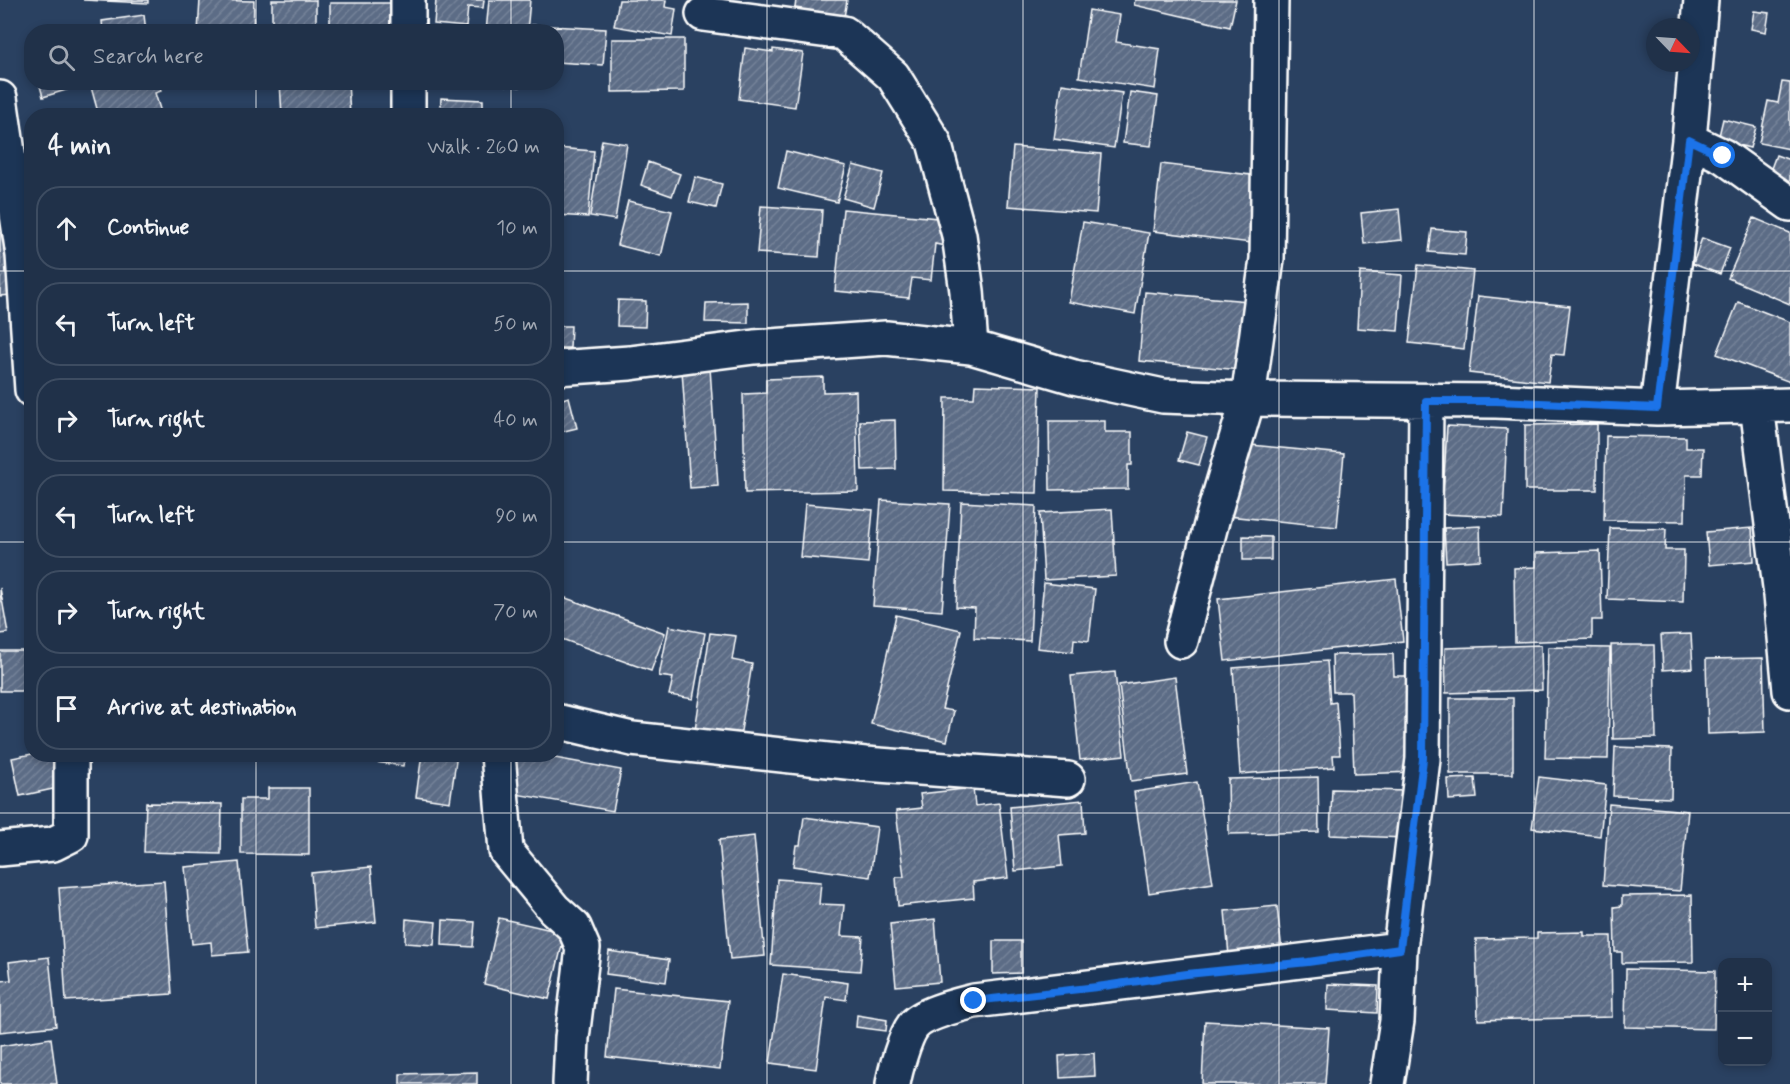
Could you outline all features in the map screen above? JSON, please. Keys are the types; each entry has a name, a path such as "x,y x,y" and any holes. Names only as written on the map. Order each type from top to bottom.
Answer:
{"street":[{"path":"408,0 408,24"},
{"path":"1181,641 1213,517 1248,399 1267,259 1271,0"},
{"path":"1657,408 1689,140 1701,0"},
{"path":"703,14 844,33 893,76 934,142 937,152 959,235 967,291 971,347"},
{"path":"408,90 408,108"},
{"path":"0,98 24,270"},
{"path":"1689,140 1723,156 1790,204"},
{"path":"564,367 630,363 744,348 886,339 971,347 1074,377 1163,396 1496,401 1657,408 1790,405"},
{"path":"1387,1084 1397,1021 1400,949 1423,759 1426,401"},
{"path":"1757,406 1781,595 1790,691"},
{"path":"564,723 632,739 865,764 1068,779"},
{"path":"0,849 53,844 71,835 71,762"},
{"path":"499,762 506,851 554,909 574,927 583,948 572,1038 570,1084"},
{"path":"893,1084 896,1068 914,1025 941,1010 974,1001 1400,949"}],"building":[{"path":"83,0 148,0 148,3"},
{"path":"200,0 254,1 253,24 198,24"},
{"path":"272,0 316,0 316,24 272,24"},
{"path":"436,0 484,0 483,8 468,7 466,24 434,24"},
{"path":"489,0 530,0 528,24 487,24"},
{"path":"619,0 666,0 665,7 676,9 672,36 614,26"},
{"path":"796,0 847,0 843,23 794,15"},
{"path":"1135,0 1236,0 1230,27 1134,5"},
{"path":"330,3 390,3 391,24 330,24"},
{"path":"1089,10 1120,15 1116,42 1160,49 1155,89 1079,77"},
{"path":"1754,11 1769,13 1766,32 1751,29"},
{"path":"144,15 145,24 102,24 102,21"},
{"path":"564,27 606,29 603,65 564,63"},
{"path":"612,39 684,39 684,91 612,92"},
{"path":"745,48 803,53 795,107 739,99"},
{"path":"1782,82 1790,83 1790,149 1759,143 1768,101 1778,103"},
{"path":"1062,84 1122,93 1114,148 1054,139"},
{"path":"41,90 66,90 43,97"},
{"path":"92,90 161,90 155,93 160,108 97,108"},
{"path":"280,90 348,90 350,108 282,108"},
{"path":"1130,92 1158,96 1151,146 1123,143"},
{"path":"441,98 483,100 483,108 440,108"},
{"path":"1723,119 1756,127 1750,148 1718,140"},
{"path":"602,140 627,144 615,220 590,216"},
{"path":"1013,147 1101,154 1096,213 1008,206"},
{"path":"564,149 594,151 588,217 564,216"},
{"path":"786,151 846,166 837,202 778,188"},
{"path":"1776,155 1790,160 1790,191 1766,182"},
{"path":"648,162 680,174 672,196 641,185"},
{"path":"1161,164 1259,176 1251,243 1153,231"},
{"path":"853,165 883,173 874,207 843,198"},
{"path":"695,177 722,184 716,208 689,202"},
{"path":"628,201 672,211 661,256 617,245"},
{"path":"761,206 822,210 819,257 757,253"},
{"path":"843,209 948,219 945,246 935,244 931,280 912,278 909,298 835,291"},
{"path":"1399,209 1402,240 1364,244 1361,213"},
{"path":"1754,218 1790,233 1790,304 1728,278"},
{"path":"1083,222 1149,233 1135,314 1069,302"},
{"path":"1432,229 1467,232 1465,255 1429,252"},
{"path":"0,232 5,232 11,295 0,296"},
{"path":"1702,238 1730,248 1720,274 1693,264"},
{"path":"1418,265 1473,271 1464,349 1409,343"},
{"path":"1360,272 1402,275 1398,331 1357,328"},
{"path":"1145,292 1248,301 1241,370 1139,361"},
{"path":"1478,296 1570,306 1564,355 1552,354 1548,382 1469,373"},
{"path":"618,300 646,301 645,327 617,326"},
{"path":"748,302 748,323 705,322 706,303"},
{"path":"1738,302 1790,322 1790,382 1717,354"},
{"path":"564,326 571,326 570,348 564,348"},
{"path":"710,368 718,486 690,488 682,370"},
{"path":"823,377 823,392 856,391 858,491 745,493 743,394 766,393 766,379"},
{"path":"975,385 1040,387 1037,493 944,491 945,398 974,398"},
{"path":"569,397 577,428 564,431 564,399"},
{"path":"895,420 896,469 862,470 860,421"},
{"path":"1049,421 1105,421 1105,432 1132,432 1132,465 1128,465 1128,489 1050,490"},
{"path":"1597,424 1597,490 1525,490 1525,425"},
{"path":"1447,426 1507,429 1503,517 1442,514"},
{"path":"1187,432 1207,437 1199,465 1179,460"},
{"path":"1606,436 1686,437 1686,448 1703,448 1702,475 1686,475 1685,521 1604,520"},
{"path":"1241,444 1344,454 1337,527 1228,516"},
{"path":"881,500 950,504 942,611 873,606"},
{"path":"961,502 1036,506 1030,641 974,638 975,608 956,607"},
{"path":"805,504 873,510 868,563 800,557"},
{"path":"1112,509 1116,576 1044,580 1040,513"},
{"path":"1480,526 1481,560 1446,562 1444,528"},
{"path":"1610,528 1666,529 1665,550 1684,550 1683,602 1607,599"},
{"path":"1752,528 1754,561 1709,565 1706,532"},
{"path":"1243,536 1271,537 1271,560 1243,560"},
{"path":"1600,551 1602,620 1592,620 1592,639 1515,642 1514,568 1536,567 1536,553"},
{"path":"1396,579 1403,641 1225,661 1218,599"},
{"path":"1044,583 1095,589 1089,641 1074,639 1073,652 1037,648"},
{"path":"0,588 8,633 0,634"},
{"path":"564,597 665,633 651,671 564,640"},
{"path":"896,615 961,630 942,709 954,711 947,741 871,724"},
{"path":"669,626 705,633 693,699 669,695 673,678 659,676"},
{"path":"710,633 736,636 732,660 752,664 740,737 695,730"},
{"path":"1691,634 1693,668 1663,670 1661,635"},
{"path":"1541,645 1542,690 1446,693 1445,648"},
{"path":"1611,645 1654,645 1656,738 1613,739"},
{"path":"1548,647 1610,648 1608,759 1545,758"},
{"path":"0,651 24,651 24,691 0,691"},
{"path":"1393,654 1394,676 1413,676 1416,772 1354,774 1351,692 1333,692 1332,655"},
{"path":"1763,658 1765,732 1708,734 1706,659"},
{"path":"1327,661 1330,703 1336,702 1340,755 1333,755 1334,767 1240,774 1233,668"},
{"path":"1115,672 1124,755 1080,760 1071,676"},
{"path":"1175,677 1187,774 1131,781 1119,685"},
{"path":"1450,698 1513,698 1513,774 1450,774"},
{"path":"1615,747 1672,749 1671,798 1613,796"},
{"path":"24,756 24,762 62,762 67,786 20,796 12,758"},
{"path":"564,760 621,770 613,811 510,793 516,762 564,762"},
{"path":"376,762 404,762 403,766"},
{"path":"421,762 456,762 450,802 416,797"},
{"path":"1318,777 1319,832 1229,834 1228,779"},
{"path":"1539,777 1606,785 1600,836 1532,828"},
{"path":"1475,778 1477,798 1449,800 1448,779"},
{"path":"1197,782 1213,883 1149,893 1134,792"},
{"path":"268,788 309,788 309,855 241,854 241,799 268,799"},
{"path":"973,788 975,806 999,803 1008,878 973,882 974,898 898,906 896,877 904,877 896,811 922,808 920,794"},
{"path":"1332,789 1406,791 1405,838 1330,835"},
{"path":"1083,800 1085,833 1059,835 1062,866 1015,871 1010,807"},
{"path":"146,803 222,804 221,854 144,852"},
{"path":"1609,804 1688,811 1680,891 1603,885"},
{"path":"804,817 877,827 870,877 793,866 796,845 800,845"},
{"path":"754,836 765,956 730,959 719,840"},
{"path":"239,862 248,952 212,955 211,942 192,944 185,867"},
{"path":"371,867 376,922 315,928 311,873"},
{"path":"777,879 821,882 819,904 844,905 841,936 863,937 860,971 771,965"},
{"path":"164,881 172,994 66,1001 59,888"},
{"path":"1692,895 1693,962 1622,963 1622,952 1615,952 1614,907 1622,906 1622,896"},
{"path":"1277,906 1282,951 1229,956 1225,911"},
{"path":"499,918 565,933 549,999 484,984"},
{"path":"406,919 436,922 434,945 405,943"},
{"path":"935,919 940,982 896,986 890,924"},
{"path":"443,920 475,922 473,947 442,945"},
{"path":"1584,932 1584,936 1611,936 1612,1017 1478,1020 1476,939 1537,938 1537,933"},
{"path":"993,941 1021,941 1021,973 993,974"},
{"path":"609,951 669,960 666,982 606,974"},
{"path":"49,957 56,1026 0,1032 0,981 11,980 9,962"},
{"path":"1626,969 1715,971 1714,1029 1625,1027"},
{"path":"783,974 848,983 846,1000 826,997 816,1069 770,1063"},
{"path":"1328,984 1378,986 1377,1013 1327,1010"},
{"path":"614,989 728,1001 720,1069 607,1057"},
{"path":"857,1015 887,1020 886,1031 856,1027"},
{"path":"1205,1021 1329,1028 1325,1084 1202,1084"},
{"path":"51,1038 57,1084 0,1084 0,1046"},
{"path":"1094,1053 1095,1076 1060,1078 1059,1056"},
{"path":"477,1072 477,1084 400,1084 400,1074"}],"route":[{"path":"974,1001 1400,949 1423,759 1426,401 1496,401 1657,408 1689,140 1723,156"}]}
